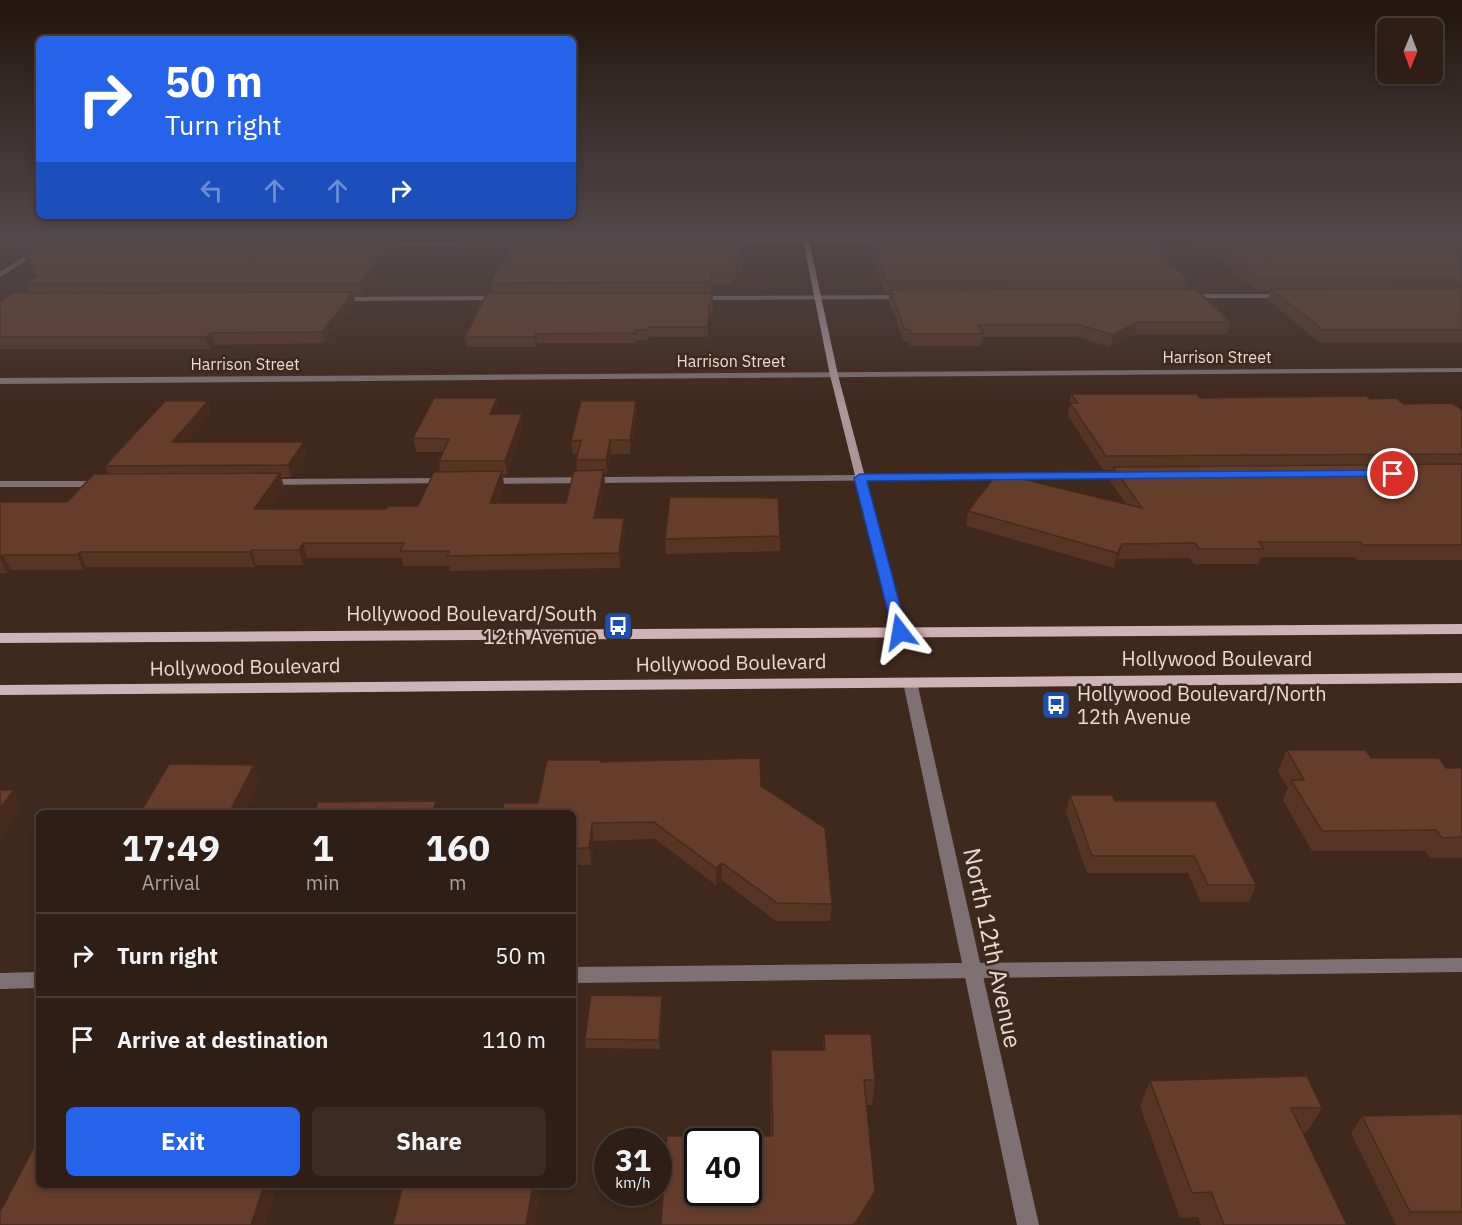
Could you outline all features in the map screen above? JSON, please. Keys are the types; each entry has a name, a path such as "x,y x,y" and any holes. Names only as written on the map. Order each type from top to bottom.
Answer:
{"main road":[{"name":"Hollywood Boulevard","path":"0,638 1462,629"},
{"name":"Hollywood Boulevard","path":"0,690 1462,678"}],"street":[{"path":"817,293 834,375 900,632"},
{"path":"1176,296 1295,296"},
{"path":"687,298 913,297"},
{"path":"332,299 510,298"},
{"name":"Harrison Street","path":"0,381 1462,370"},
{"path":"478,481 1143,476"},
{"path":"251,483 454,481"},
{"path":"0,484 108,484"},
{"name":"North 12th Avenue","path":"910,682 1028,1225"},
{"path":"576,975 1462,965"},
{"path":"0,981 36,980"}],"building":[{"path":"12,293 352,293 322,332 211,333 206,337 0,337 0,301"},
{"path":"487,293 712,293 708,327 649,327 648,330 635,330 634,333 465,337"},
{"path":"891,293 1200,293 1230,322 1137,322 1113,335 1080,325 978,325 983,334 911,334 910,330 905,330"},
{"path":"1276,293 1462,293 1462,330 1323,330"},
{"path":"1071,394 1197,394 1200,398 1366,396 1370,399 1396,398 1404,404 1452,403 1462,410 1462,454 1106,456 1070,403 1078,403"},
{"path":"434,398 497,398 490,414 522,414 505,461 439,461 449,439 413,438"},
{"path":"165,401 208,401 172,442 304,442 288,465 105,466"},
{"path":"581,401 636,401 630,440 610,440 606,460 576,460 581,440 571,441"},
{"path":"1462,464 1462,545 1259,542 1264,549 1199,549 1195,543 1122,544 1117,553 968,511 998,473 1142,508 1113,467"},
{"path":"604,470 594,518 624,518 619,553 447,556 449,551 400,551 404,543 303,543 299,550 80,552 77,555 3,555 0,558 0,502 67,502 94,474 280,473 254,509 386,509 388,506 418,506 434,472 502,471 490,503 566,503 574,471"},
{"path":"670,497 778,498 780,536 665,539"},
{"path":"1287,750 1365,750 1371,758 1439,758 1446,768 1462,768 1462,837 1442,838 1436,830 1322,831 1291,780 1304,780"},
{"path":"760,758 761,786 825,828 832,904 777,903 722,863 716,868 654,822 592,823 589,848 576,848 576,810 502,810 504,803 538,803 547,760 601,760 601,762"},
{"path":"169,764 254,765 231,810 142,810"},
{"path":"0,790 14,790 0,808"},
{"path":"1070,795 1112,795 1115,801 1215,801 1256,885 1208,885 1194,856 1092,856"},
{"path":"436,801 433,810 315,810 318,802"},
{"path":"591,995 662,996 659,1040 585,1039"},
{"path":"824,1034 871,1034 875,1080 864,1080 875,1191 857,1221 852,1225 661,1225 662,1206 672,1206 672,1136 684,1136 684,1206 762,1206 762,1136 773,1136 771,1050 825,1050"},
{"path":"1307,1076 1322,1108 1291,1108 1347,1225 1224,1225 1211,1192 1192,1193 1150,1081"},
{"path":"1462,1114 1462,1212 1410,1212 1362,1116"},
{"path":"36,1144 36,1188 263,1188 251,1225 0,1225 0,1212"},
{"path":"402,1188 532,1188 526,1225 393,1225"}],"place":[{"name":"Hollywood Boulevard/South 12th Avenue","path":"618,626"},
{"name":"Hollywood Boulevard/North 12th Avenue","path":"1056,705"}],"route":[{"path":"900,632 860,478 1393,474"}]}
